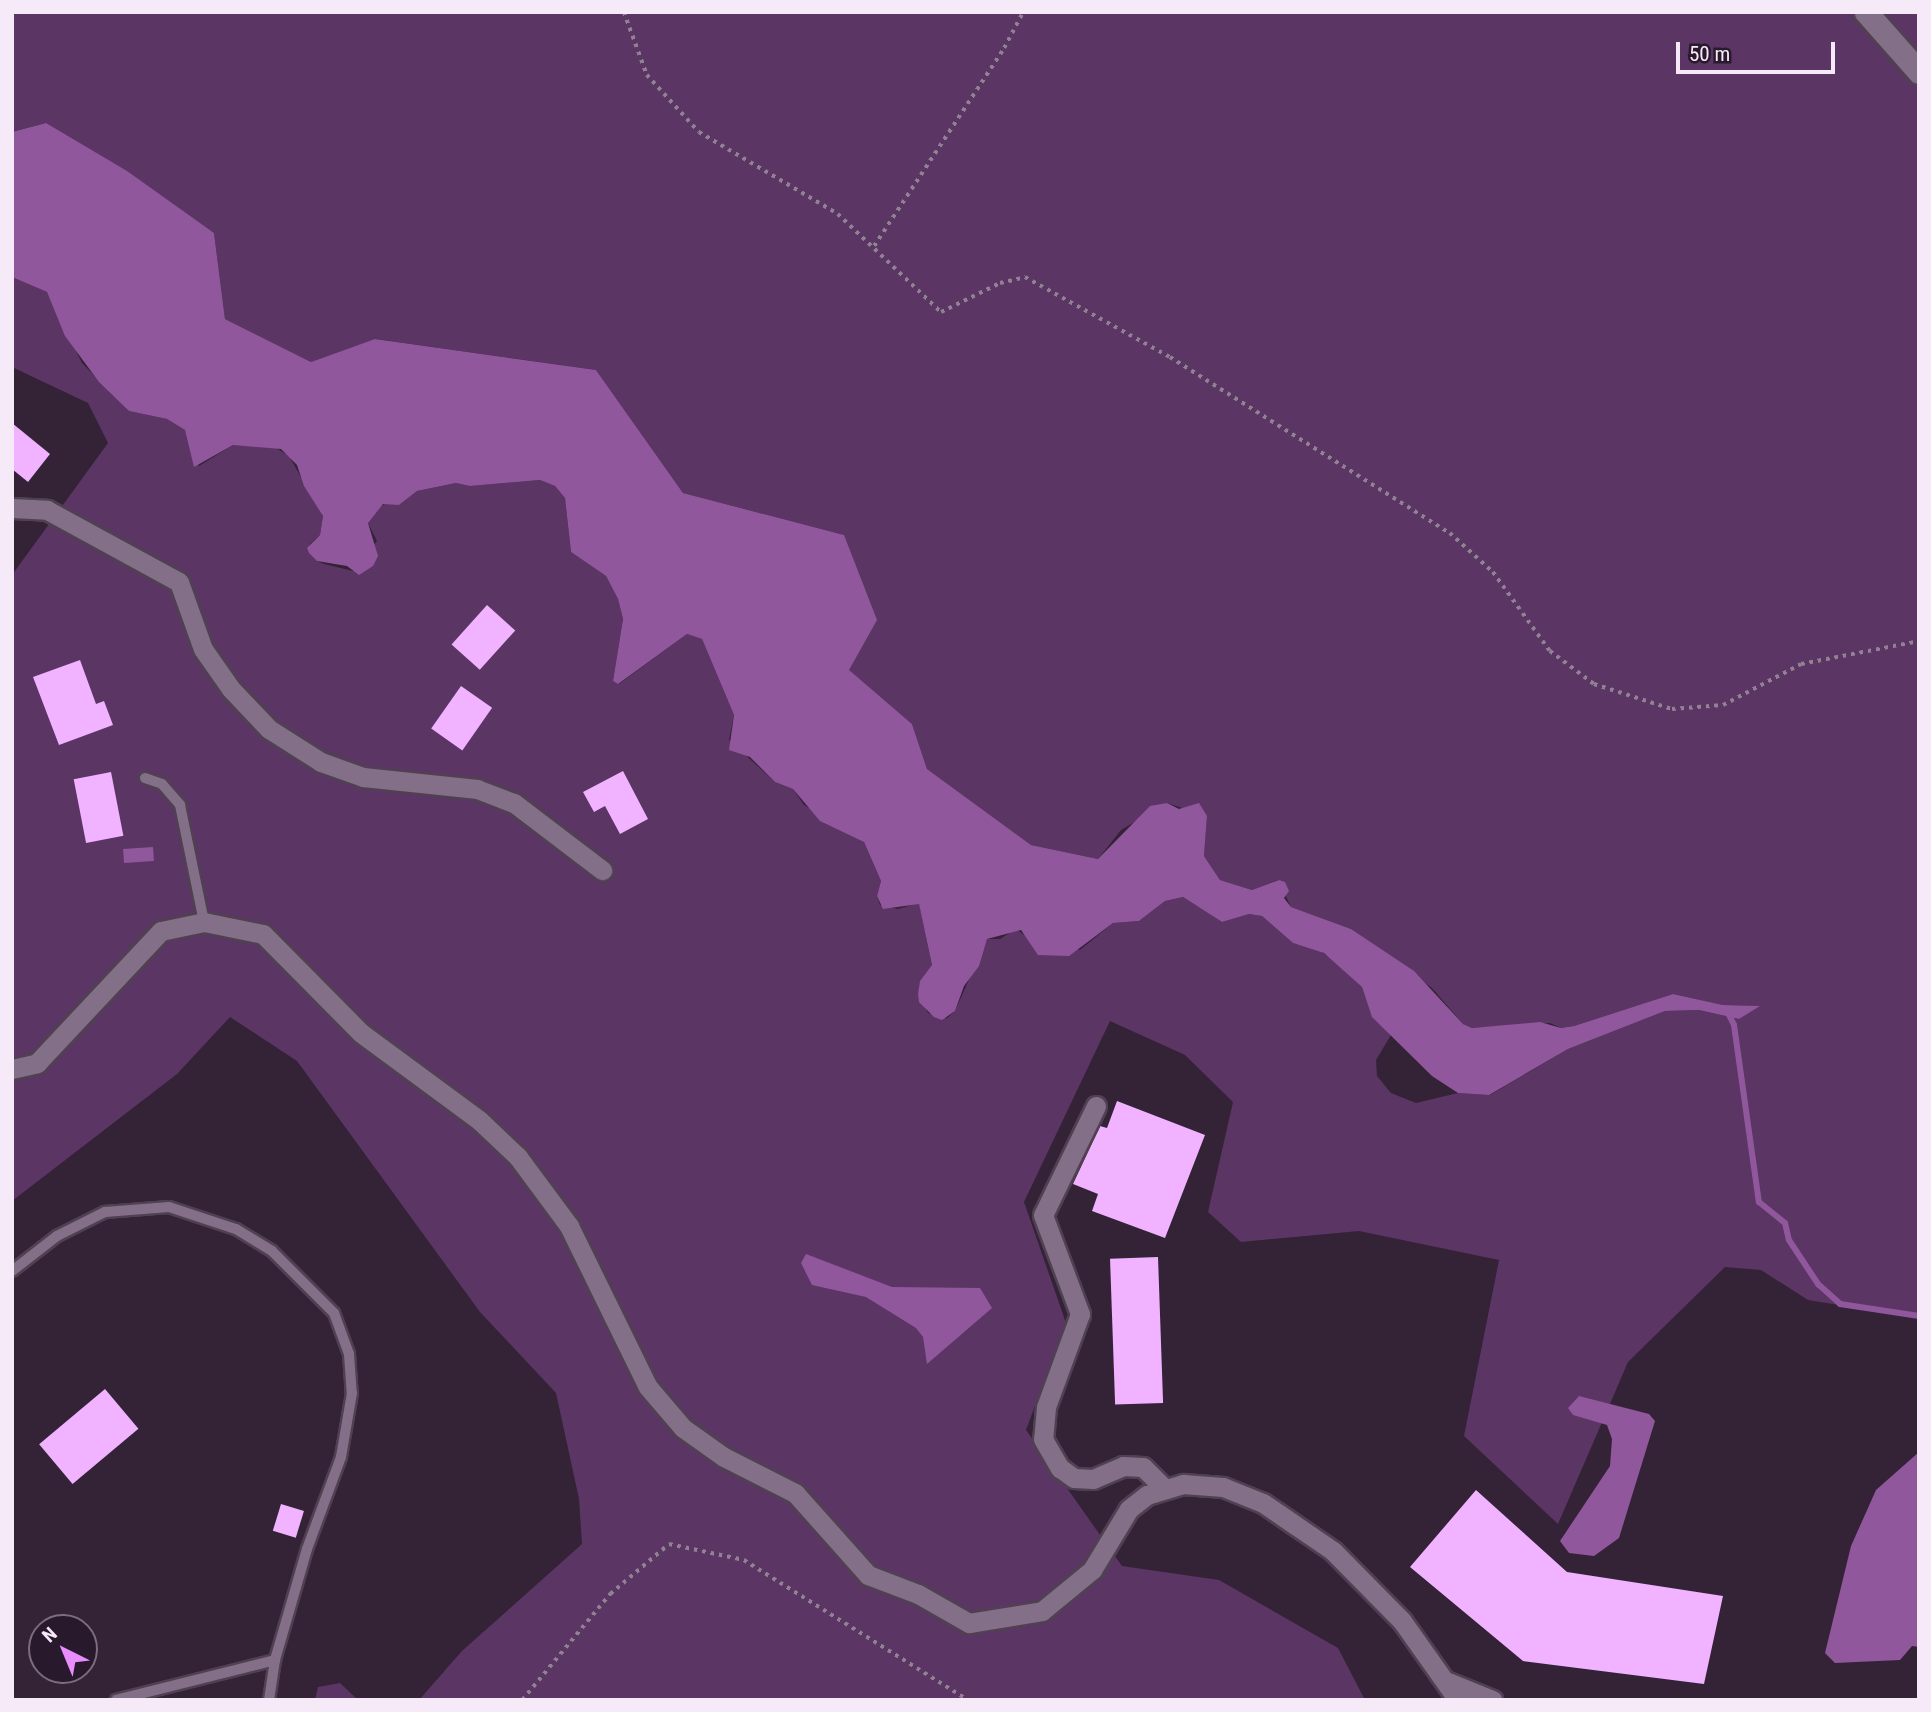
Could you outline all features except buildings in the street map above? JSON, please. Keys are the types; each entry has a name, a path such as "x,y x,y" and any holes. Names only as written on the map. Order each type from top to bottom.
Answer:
{"street":[{"path":"1866,12 1919,72"},
{"path":"12,508 47,510 178,582 203,649 231,689 269,729 321,762 363,777 477,789 514,803 602,870"},
{"path":"12,1069 37,1063 161,930 204,922 263,934 361,1033 479,1120 518,1157 569,1226 648,1387 683,1428 714,1450 795,1493 868,1575 918,1594 969,1623 1042,1611 1092,1570 1129,1509 1164,1488 1199,1483 1223,1487 1288,1518 1370,1586 1448,1682 1458,1700"},
{"path":"1096,1105 1043,1215 1080,1314 1046,1407 1043,1439 1059,1468 1074,1478 1093,1479 1123,1465 1143,1467 1164,1488"},
{"path":"1448,1682 1492,1700"}],"lane":[{"path":"145,778 162,784 180,805 204,922"},
{"path":"12,1270 57,1236 105,1212 169,1207 196,1212 236,1229 272,1251 334,1313 349,1354 352,1393 341,1457 307,1549 275,1660 269,1700"},
{"path":"116,1700 275,1660"}],"path":[{"path":"624,12 646,75 699,132 838,214 941,312 1000,283 1025,277 1170,357 1450,533 1493,572 1550,651 1594,684 1672,709 1723,705 1801,664 1919,641"},
{"path":"874,246 1004,48 1023,12"},
{"path":"522,1700 610,1594 669,1544 744,1560 968,1700"}],"shaded area":[{"path":"12,12 1919,12 1919,1318 1808,1300 1761,1270 1725,1267 1628,1362 1558,1524 1464,1436 1499,1260 1359,1231 1241,1242 1208,1212 1233,1102 1185,1055 1110,1021 1024,1202 1066,1323 1026,1430 1122,1566 1219,1580 1338,1648 1365,1700 419,1700 462,1651 582,1544 579,1499 556,1393 480,1312 297,1061 230,1017 177,1074 12,1201 12,575 108,443 88,403 12,367 12,277 47,292 82,363 129,411 167,419 185,430 199,466 233,445 273,446 289,456 323,516 320,535 310,544 317,561 324,564 353,571 377,541 368,523 375,509 389,502 399,505 417,491 456,483 470,486 540,480 555,486 565,498 571,552 606,576 618,599 623,619 613,681 619,684 687,634 702,639 734,715 729,740 775,782 793,789 804,805 864,842 881,881 877,896 880,905 898,909 919,903 932,965 918,994 928,1013 947,1018 955,1011 987,939 1000,939 1016,929 1031,940 1080,950 1113,923 1139,921 1165,901 1183,897 1222,922 1249,914 1262,916 1293,943 1319,950 1340,965 1362,987 1372,1016 1391,1035 1376,1060 1377,1076 1391,1093 1416,1103 1458,1093 1490,1095 1568,1049 1665,1011 1699,1010 1739,1019 1758,1006 1723,1005 1673,994 1574,1026 1561,1028 1550,1023 1472,1028 1463,1024 1432,988 1351,929 1291,907 1278,880 1252,890 1220,880 1204,856 1207,816 1167,803 1121,830 1098,859 1031,845 927,769 912,724 848,670 844,535 683,493 596,370 376,339 311,362 225,319 214,233 46,123 12,132"},
{"path":"46,123 127,171 214,233 225,319 311,362 375,339 596,370 683,493 844,535 877,620 849,670 912,724 927,769 1031,845 1098,859 1150,806 1167,803 1179,809 1199,803 1207,816 1204,856 1220,880 1252,890 1279,880 1285,882 1289,891 1284,898 1291,907 1351,929 1414,971 1463,1024 1472,1028 1540,1022 1561,1028 1574,1026 1673,994 1723,1005 1760,1006 1739,1019 1699,1010 1665,1011 1568,1049 1489,1095 1458,1093 1432,1076 1372,1017 1362,987 1324,953 1293,943 1262,916 1249,914 1222,922 1183,897 1165,901 1139,921 1113,923 1069,956 1038,955 1021,930 987,939 979,966 964,986 955,1011 942,1020 934,1017 919,1002 920,981 932,965 919,904 883,909 877,896 881,881 864,842 820,821 793,789 775,782 750,757 729,750 734,715 702,639 687,634 618,684 613,681 623,619 618,599 606,576 571,552 565,498 555,486 540,480 470,486 456,483 417,491 399,505 383,504 368,523 378,556 373,566 359,575 347,566 317,561 309,553 307,548 320,535 323,516 304,486 297,465 281,449 233,445 194,467 185,430 167,419 129,411 99,382 65,336 47,292 12,277 12,132"},
{"path":"153,847 154,861 124,863 123,849"},
{"path":"806,1254 892,1287 980,1288 992,1308 927,1364 923,1337 916,1328 866,1297 812,1285 801,1263"},
{"path":"1579,1396 1649,1414 1655,1421 1619,1538 1594,1556 1569,1553 1560,1541 1610,1466 1612,1439 1607,1425 1573,1415 1568,1408"},
{"path":"1919,1452 1919,1647 1912,1646 1900,1660 1835,1663 1825,1653 1851,1546 1876,1490"},
{"path":"340,1683 358,1700 315,1700 318,1687"}],"waterway":[{"path":"1728,1013 1734,1025 1759,1202 1785,1223 1789,1240 1818,1284 1840,1304 1919,1316"}]}
